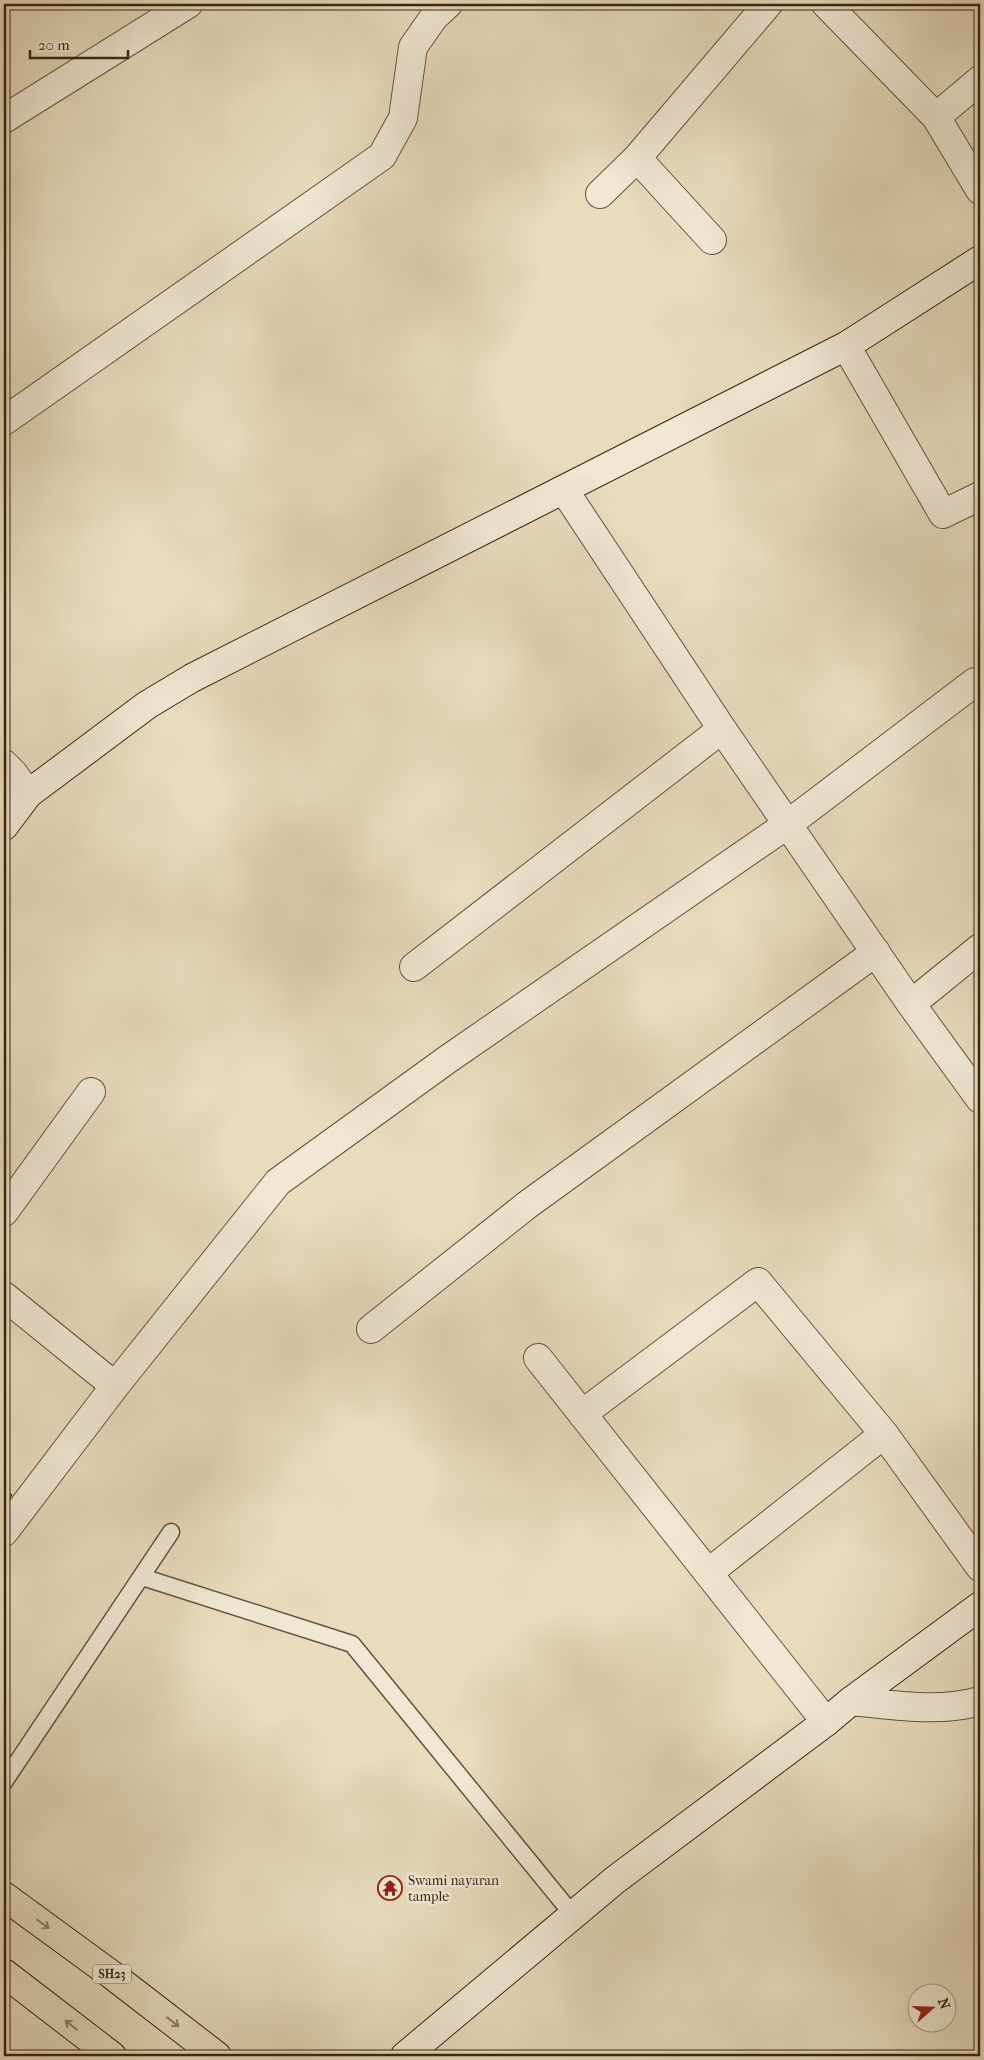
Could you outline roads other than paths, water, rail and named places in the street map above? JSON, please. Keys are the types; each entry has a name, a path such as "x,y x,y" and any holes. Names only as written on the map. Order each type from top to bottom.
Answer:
{"main road":[{"name":"SH23","path":"4,1896 112,1975 217,2056"},
{"path":"4,1973 110,2056"}],"street":[{"path":"4,119 188,4"},
{"path":"600,194 637,158 768,4"},
{"path":"826,4 936,117 980,190"},
{"path":"4,421 382,156 404,118 413,47 435,8"},
{"path":"936,117 980,80"},
{"path":"637,158 712,240"},
{"path":"4,826 28,794 147,705 192,678 846,346 980,260"},
{"path":"846,346 943,514 980,496"},
{"path":"564,490 722,729 911,1004 980,1099"},
{"path":"4,1532 115,1386 278,1182 448,1059 788,824 975,682"},
{"path":"414,967 722,729"},
{"path":"4,764 28,794"},
{"path":"911,1004 980,948"},
{"path":"371,1328 527,1205 876,952"},
{"path":"4,1212 91,1092"},
{"path":"582,1414 758,1282 884,1434 980,1567"},
{"path":"4,1296 115,1386"},
{"path":"538,1358 826,1722"},
{"path":"708,1573 884,1434"},
{"path":"405,2056 614,1880 980,1606"},
{"path":"851,1701 936,1708 963,1706 980,1701"}],"lane":[{"path":"4,1782 171,1532"},
{"path":"142,1577 352,1644 573,1915"}],"place":[{"name":"Swami nayaran tample","path":"390,1888"}]}
